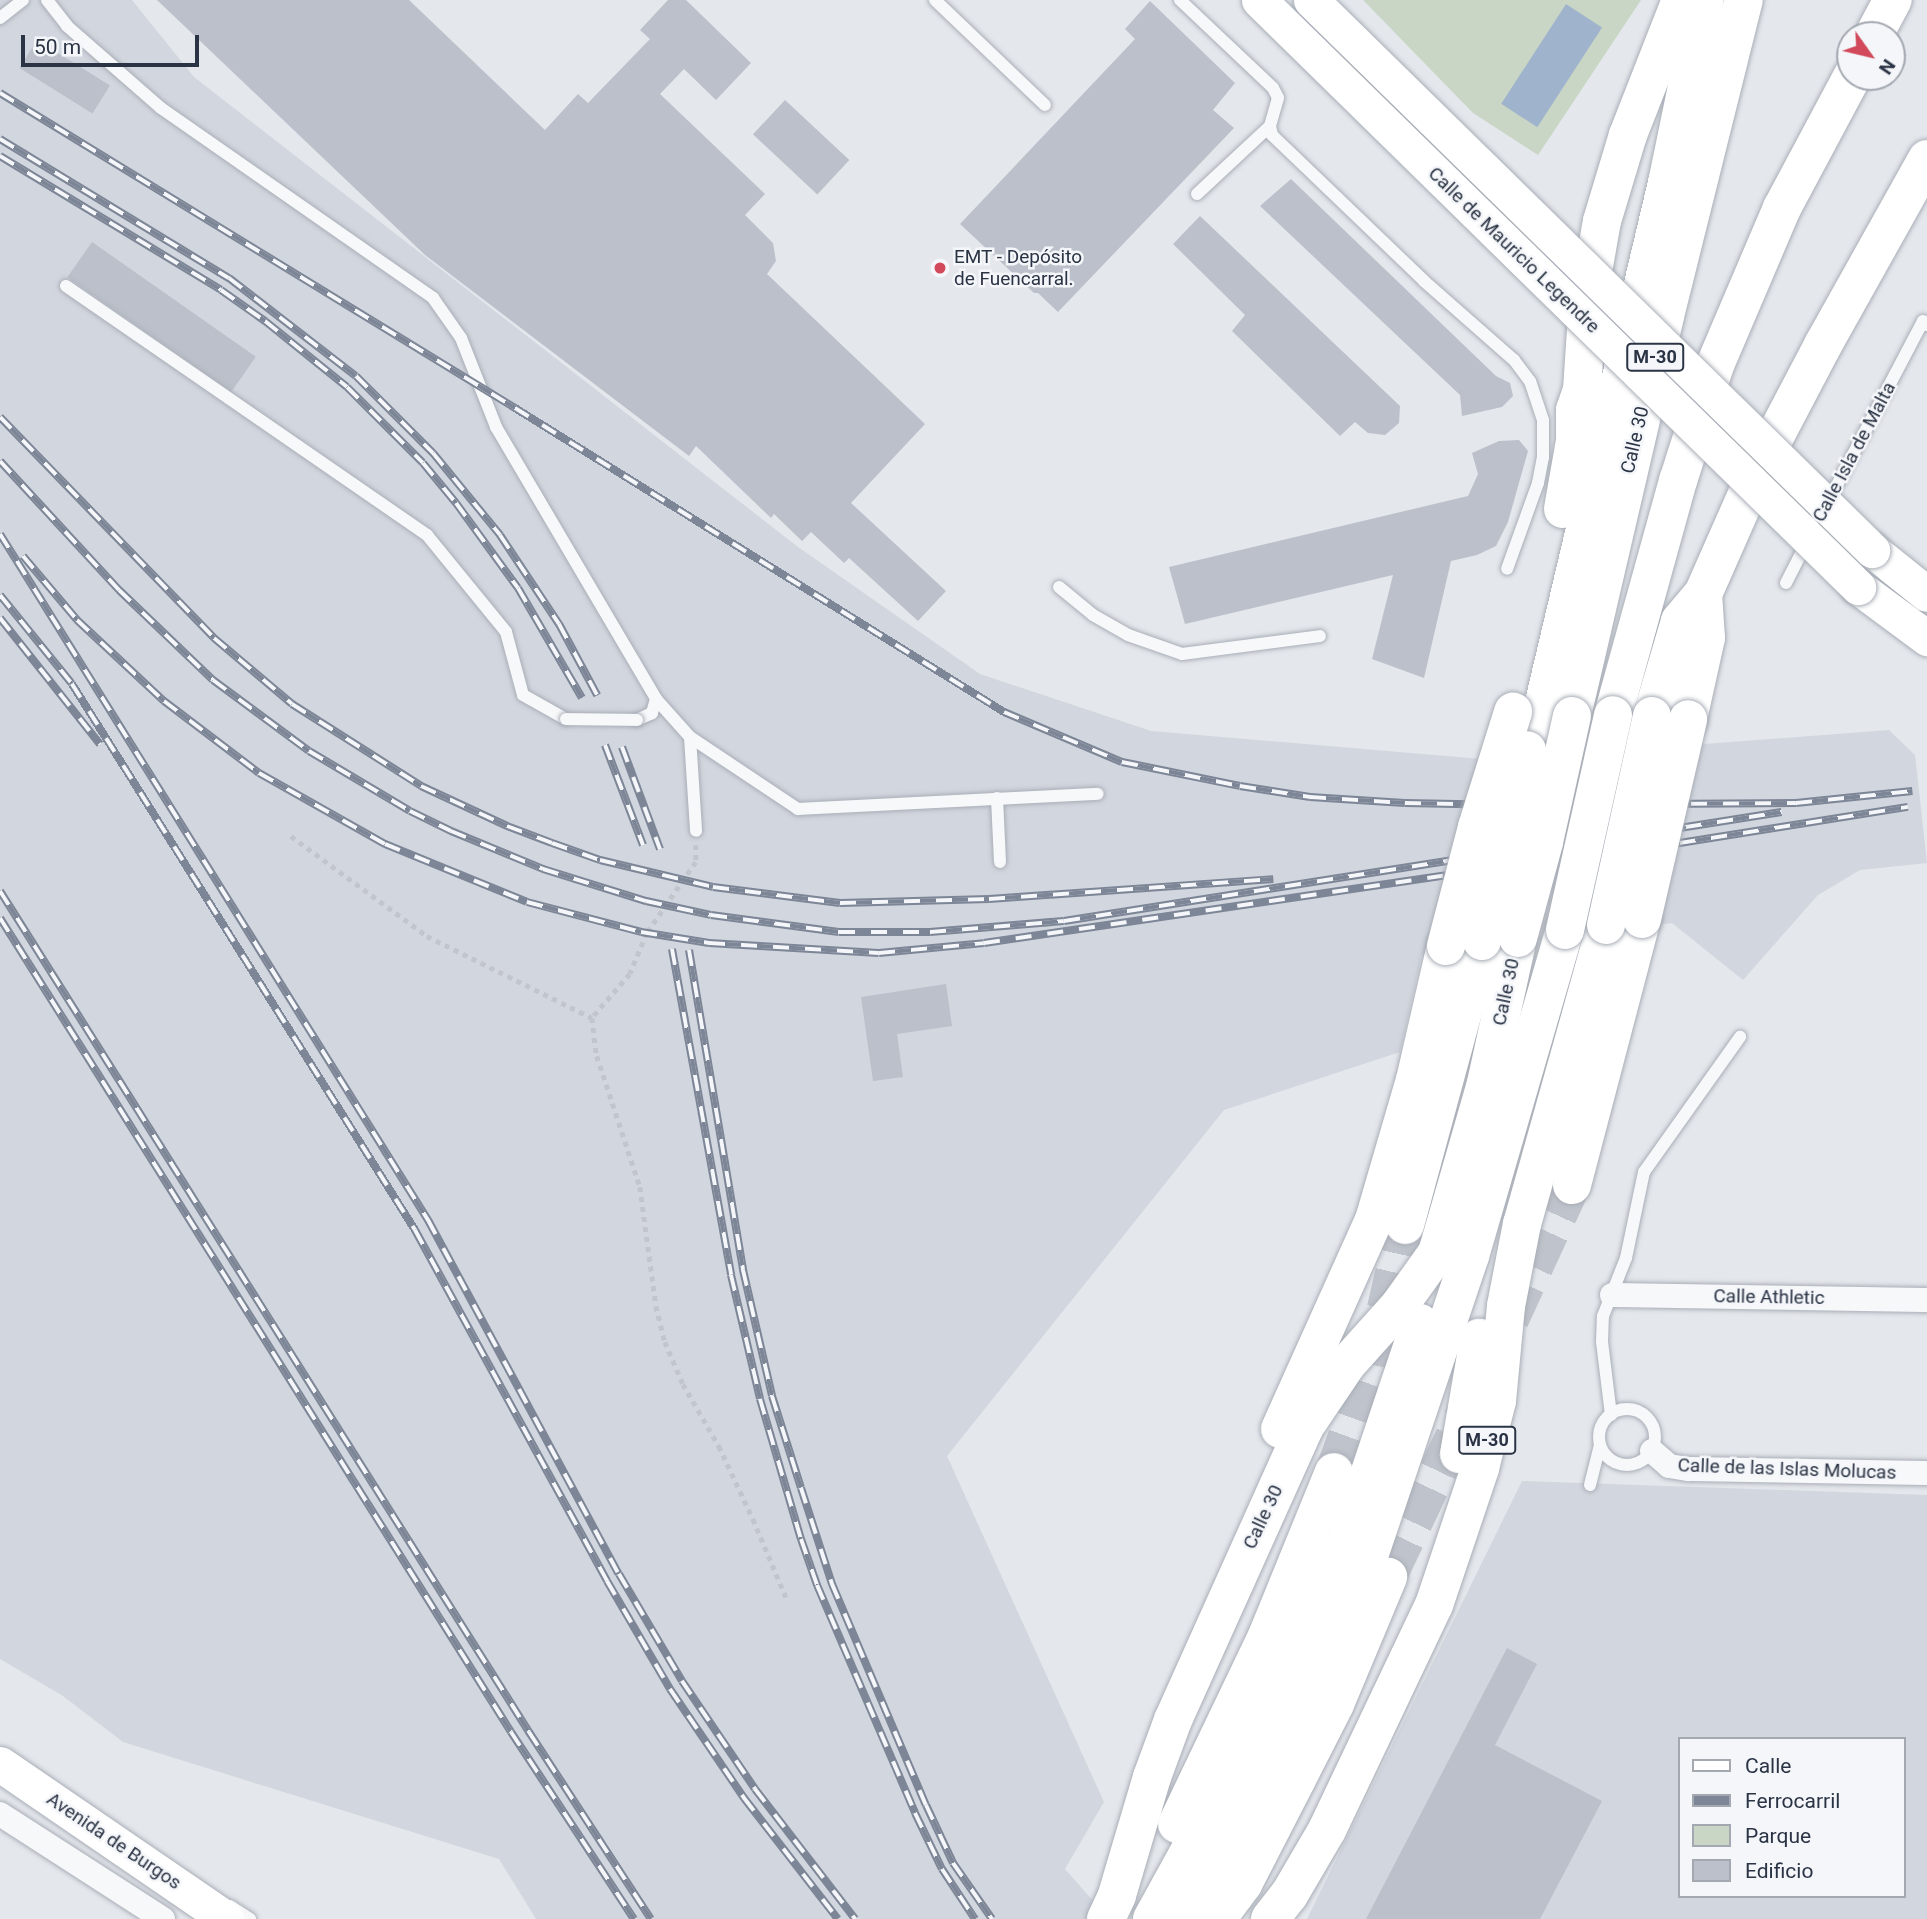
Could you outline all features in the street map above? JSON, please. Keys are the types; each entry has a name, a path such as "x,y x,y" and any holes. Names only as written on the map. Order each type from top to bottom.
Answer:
{"highway":[{"path":"1536,721 1575,441 1576,410 1582,390 1588,300 1601,222 1628,135 1681,0"},
{"path":"1405,1225 1482,942 1477,827 1536,721 1667,183 1705,0"},
{"name":"Calle 30","path":"1106,1919 1128,1863 1157,1760 1304,1428 1347,1364 1399,1306 1437,1253 1486,1083 1482,942 1544,842 1536,721 1665,316 1744,0"},
{"path":"1882,21 1893,0"},
{"path":"1245,1919 1271,1884 1363,1701 1444,1506 1462,1443 1488,1283 1600,925 1646,716 1656,563 1716,365 1782,208 1845,91"},
{"path":"1573,1185 1600,925 1646,716 1706,638 1703,594 1760,466 1823,345 1916,192 1927,159"},
{"path":"1188,1919 1326,1650 1368,1559 1470,1256 1600,925"},
{"name":"M-30","path":"1270,1919 1289,1895 1327,1830 1434,1605 1480,1468 1497,1401 1506,1306 1522,1224 1600,925"},
{"path":"1157,1760 1171,1683 1257,1481 1374,1220 1415,1080 1482,942"},
{"path":"1152,1919 1262,1719 1347,1540 1418,1330 1437,1253"},
{"path":"1130,1919 1267,1636 1334,1472"},
{"path":"1217,1919 1243,1884 1335,1703 1389,1574"}],"street":[{"name":"Calle de Mauricio Legendre","path":"1259,0 1858,587 1927,638"},
{"name":"Calle de Mauricio Legendre","path":"1311,0 1872,550 1927,594"},
{"name":"Calle Athletic","path":"1612,1294 1927,1300"},
{"name":"Calle de las Islas Molucas","path":"1652,1451 1669,1466 1689,1469 1927,1473"},
{"name":"Avenida de Burgos","path":"0,1765 226,1919"},
{"name":"Avenida de Burgos","path":"0,1814 163,1919"}],"lane":[{"path":"0,18 23,0"},
{"path":"47,0 67,26 161,108 433,298 461,338 496,427 656,699 690,737 798,808 1098,794"},
{"path":"935,0 1045,105"},
{"path":"1180,0 1273,88 1278,98 1270,126 1272,135 1424,281 1514,360 1530,381 1543,420 1543,457 1538,483 1507,569"},
{"path":"1197,194 1270,126"},
{"path":"66,286 427,535 506,632 523,695 566,719 636,720 652,713 656,699"},
{"name":"Calle Isla de Malta","path":"1786,583 1925,323"},
{"path":"1059,587 1093,615 1128,635 1182,653 1320,636"},
{"path":"690,737 696,831"},
{"path":"997,798 1000,862"},
{"path":"1590,1485 1601,1444 1601,1428 1611,1415 1602,1342 1603,1316 1626,1258 1644,1172 1740,1037"},
{"name":"Calle de las Islas Molucas","path":"1601,1444 1611,1460 1629,1465 1638,1463 1652,1451 1655,1432 1646,1416 1628,1409 1611,1415"},
{"path":"0,1751 250,1919"}],"path":[{"path":"696,831 695,862 647,933 630,974 593,1018 597,1056 640,1187 656,1306 665,1342 683,1384 742,1495 786,1597"},
{"path":"291,836 428,936 593,1018"}],"shaded area":[{"path":"0,0 132,0 194,77 798,547 980,674 1151,731 1493,760 1889,730 1915,755 1927,863 1860,870 1818,895 1743,980 1672,923 1422,955 1400,1052 1224,1110 947,1456 1104,1802 1065,1869 1109,1919 536,1919 499,1859 123,1742 63,1696 0,1659"},
{"path":"1522,1481 1927,1495 1927,1919 1307,1919"}],"green space":[{"path":"1363,0 1641,0 1538,155 1473,113"}],"water":[{"path":"1566,4 1602,27 1537,127 1501,104"}],"building":[{"path":"157,0 409,0 545,130 578,94 588,103 650,39 640,30 668,0 686,0 751,63 716,100 684,69 660,94 765,194 745,215 773,243 776,261 767,274 925,424 851,503 946,591 918,621 849,558 844,563 811,532 802,541 774,514 771,518 696,446 689,456 425,255"},
{"path":"1150,1 1235,83 1213,110 1234,128 1058,312 960,224 1135,39 1125,29"},
{"path":"37,40 110,86 92,114 20,68"},
{"path":"785,100 849,160 817,194 753,134"},
{"path":"1291,179 1496,376 1510,383 1513,396 1502,407 1462,416 1460,395 1260,206"},
{"path":"1200,216 1400,406 1399,423 1385,435 1368,433 1355,422 1340,436 1232,331 1245,315 1173,244"},
{"path":"92,242 256,357 231,392 67,277"},
{"path":"1519,440 1528,451 1508,522 1496,546 1477,555 1451,561 1424,678 1372,659 1393,575 1185,624 1169,567 1468,496 1478,474 1472,453 1499,441"},
{"path":"946,984 952,1026 897,1034 903,1077 873,1081 861,997"},
{"path":"1507,1648 1537,1664 1495,1745 1602,1801 1540,1919 1366,1919"}],"tunnel":[{"path":"1510,1319 1572,1185"},
{"path":"1334,1472 1373,1365 1405,1225"},
{"path":"1389,1574 1465,1414"}],"railway":[{"path":"0,93 515,408 1004,712 1122,762 1240,786 1310,797 1405,803 1507,805"},
{"path":"0,139 229,278 356,376 433,453 500,535 559,624 597,695"},
{"path":"0,156 221,290 265,321 347,387 423,463 456,503 518,588 582,698"},
{"path":"0,417 214,638 292,704 421,786 507,826 552,843 600,860 713,887 840,903 989,899 1273,879"},
{"path":"0,461 119,590 213,680 309,751 410,811 451,831 543,869 646,901 711,915 839,932 930,932 1064,921 1490,854"},
{"path":"0,534 428,1220 619,1574 682,1681 755,1789 855,1919"},
{"path":"23,556 77,620 164,701 259,773 385,844 527,902 641,932 709,943 879,953 984,943 1489,869"},
{"path":"0,595 72,684 415,1230 607,1581 670,1689 744,1798 838,1919"},
{"path":"0,618 100,744"},
{"path":"605,745 643,845"},
{"path":"622,747 660,849"},
{"path":"1659,804 1796,803 1912,791"},
{"path":"1648,848 1908,807"},
{"path":"1654,832 1781,812"},
{"path":"0,891 529,1732 651,1919"},
{"path":"0,918 511,1732 634,1919"},
{"path":"672,949 731,1275 760,1399 801,1539 817,1585 915,1813 942,1869 975,1919"},
{"path":"689,950 743,1270 772,1396 832,1584 953,1863 992,1919"}],"place":[{"name":"EMT - Depósito de Fuencarral.","path":"940,268"}]}
